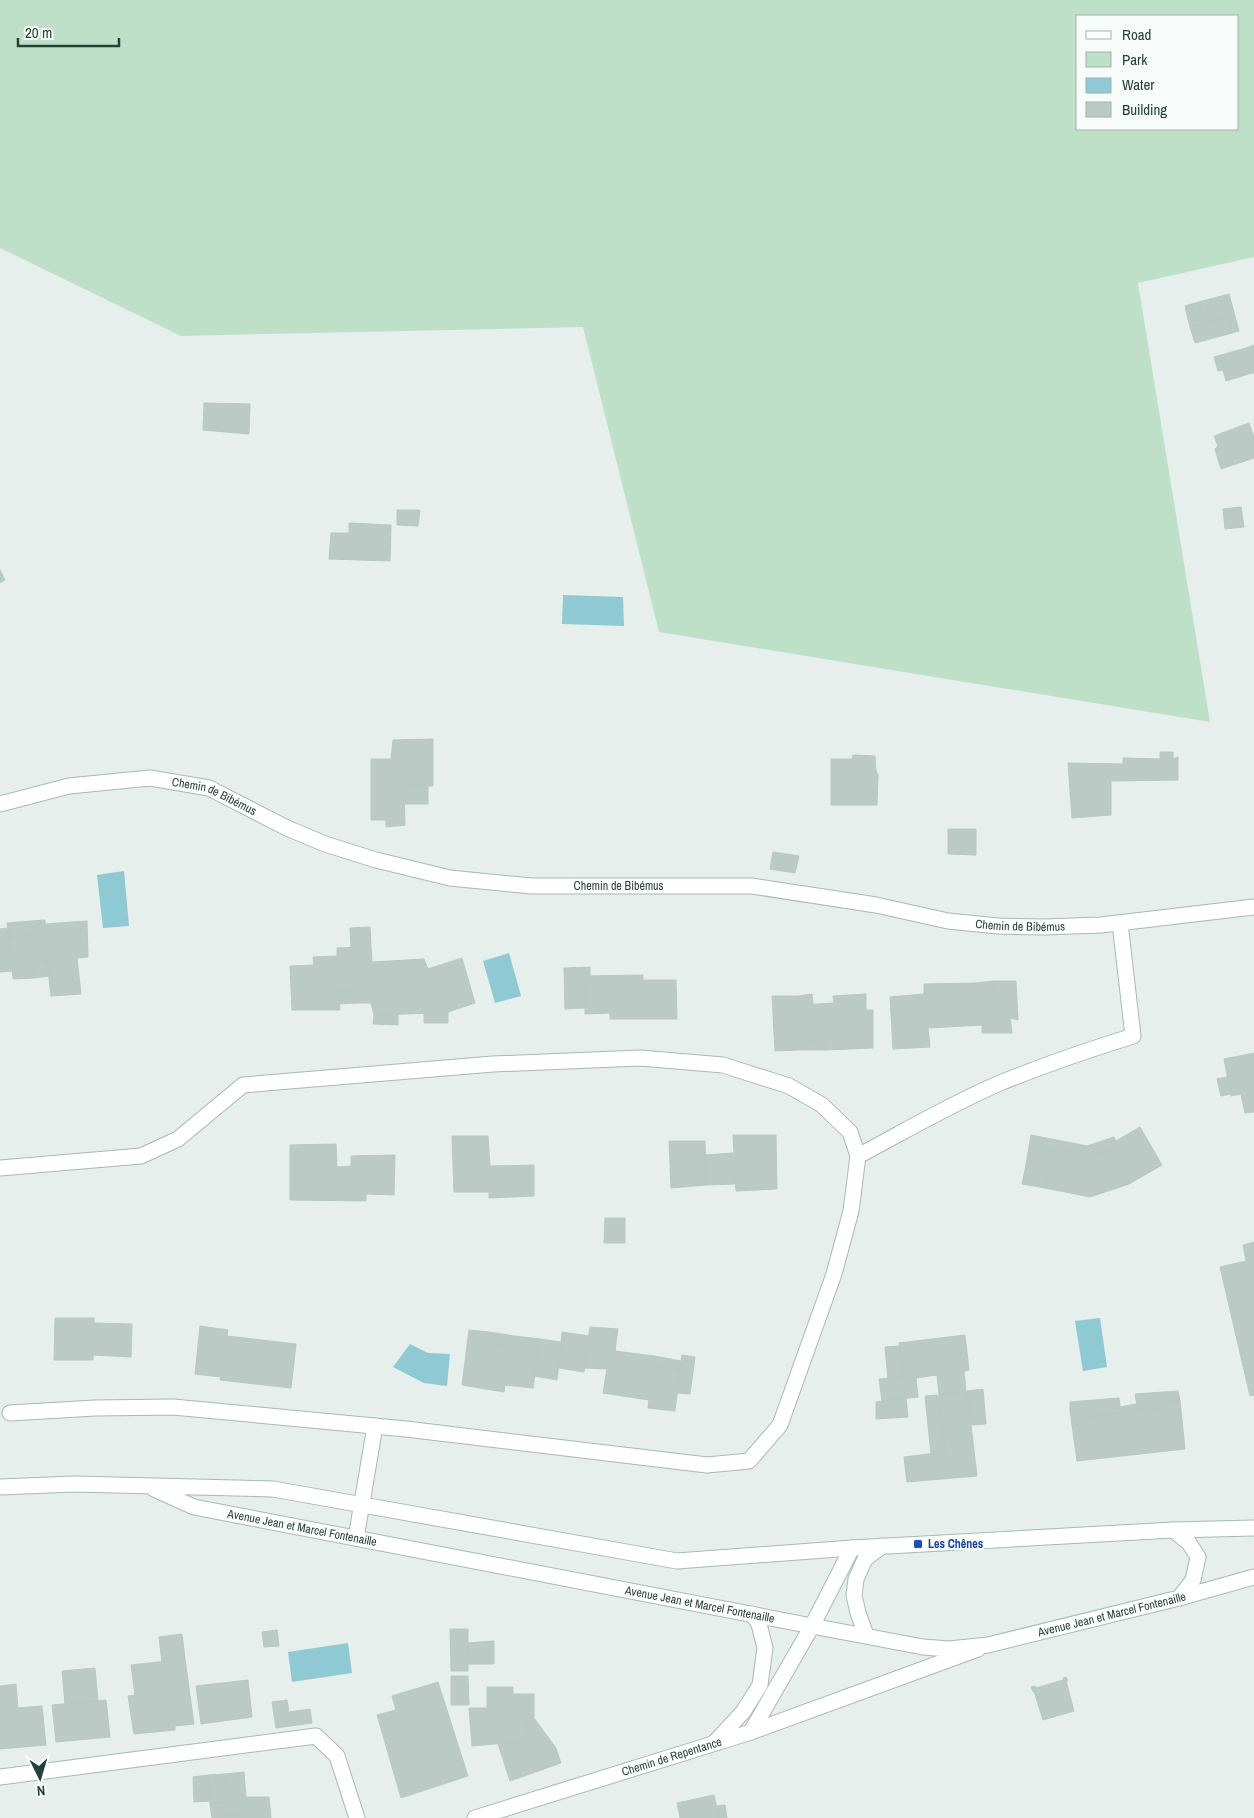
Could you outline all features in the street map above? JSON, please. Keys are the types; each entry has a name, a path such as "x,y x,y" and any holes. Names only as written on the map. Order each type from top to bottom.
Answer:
{"street":[{"name":"Chemin de Bibémus","path":"0,804 69,786 150,778 209,788 287,828 325,844 376,860 450,878 531,886 752,886 876,905 948,921 998,926 1045,928 1101,925 1254,908"},
{"path":"858,1156 928,1118 999,1084 1068,1056 1133,1036 1120,922"},
{"path":"0,1168 140,1156 178,1139 243,1085 492,1064 640,1058 723,1065 789,1086 822,1106 850,1132 858,1156 851,1211 834,1274 780,1425 749,1461 707,1465 374,1426 173,1407 95,1408 10,1413"},
{"path":"356,1538 374,1426"},
{"name":"Avenue Jean et Marcel Fontenaille","path":"0,1487 74,1484 273,1489 677,1561 882,1546 1173,1530 1254,1528"},
{"name":"Avenue Jean et Marcel Fontenaille","path":"146,1486 194,1507 923,1647 949,1649 988,1645 1179,1598 1254,1577"},
{"path":"1173,1530 1189,1543 1198,1557 1193,1580 1179,1598"},
{"path":"866,1635 854,1595 856,1579 865,1559 882,1546"},
{"path":"751,1732 812,1626 852,1548"},
{"path":"713,1744 743,1712 760,1685 765,1648 759,1624 752,1614"},
{"name":"Chemin de Repentance","path":"475,1818 751,1732 988,1645"},
{"path":"0,1777 316,1736 337,1756 357,1818"}],"green space":[{"path":"0,0 1254,0 1254,257 1138,283 1210,722 659,632 583,327 181,336 0,248"}],"water":[{"path":"563,595 623,597 624,626 562,624"},
{"path":"124,871 129,926 103,928 97,875"},
{"path":"509,953 521,996 495,1003 483,961"},
{"path":"1100,1318 1107,1367 1083,1371 1075,1321"},
{"path":"410,1344 428,1353 450,1354 447,1386 424,1383 393,1367"},
{"path":"348,1643 352,1673 292,1682 288,1652"}],"building":[{"path":"1229,294 1239,331 1232,333 1229,316 1190,327 1188,319 1201,315 1199,302"},
{"path":"1199,302 1201,315 1188,319 1185,306"},
{"path":"1229,316 1232,333 1195,343 1190,327"},
{"path":"1254,345 1254,373 1252,373 1246,348"},
{"path":"1246,348 1252,373 1226,381 1223,370 1218,371 1214,357"},
{"path":"204,403 250,404 249,434 203,430"},
{"path":"1249,423 1254,437 1254,458 1221,469 1215,449 1218,446 1214,436"},
{"path":"1241,507 1244,527 1225,529 1223,509"},
{"path":"397,510 420,510 418,526 397,525"},
{"path":"349,523 391,525 390,561 329,559 331,533 349,533"},
{"path":"0,570 5,580 0,583"},
{"path":"433,739 433,786 404,786 405,825 386,827 386,820 371,820 371,759 391,759 393,740"},
{"path":"1160,752 1173,752 1173,759 1178,757 1178,780 1111,781 1111,815 1072,818 1068,763 1123,764 1123,758 1160,759"},
{"path":"853,755 875,756 878,775 877,805 831,805 831,759 852,759"},
{"path":"404,786 428,786 428,804 404,804"},
{"path":"948,829 976,829 976,855 948,854"},
{"path":"773,852 799,856 795,873 770,869"},
{"path":"45,920 46,934 9,938 7,923"},
{"path":"87,921 88,957 77,958 81,994 51,996 47,961 33,963 34,978 13,979 9,938 46,934 45,924"},
{"path":"370,927 371,947 351,948 350,928"},
{"path":"8,928 12,971 0,972 0,929"},
{"path":"371,947 372,962 424,959 428,969 462,958 475,1003 448,1012 374,1015 371,1003 356,1003 355,990 338,991 340,1010 292,1010 290,966 314,965 313,957 337,956 337,948"},
{"path":"47,961 49,976 34,978 33,963"},
{"path":"590,967 590,976 585,976 585,1008 565,1009 564,968"},
{"path":"643,975 643,980 676,980 677,1019 610,1019 610,1013 585,1014 585,976"},
{"path":"993,981 993,992 976,993 976,983"},
{"path":"993,981 1016,981 1018,1020 1010,1018 998,1019 998,1033 982,1033 982,1025 928,1028 930,1047 893,1049 890,997 924,994 924,984 976,983 976,993 993,992"},
{"path":"355,990 356,1003 340,1004 338,991"},
{"path":"812,994 813,1004 800,1005 799,996"},
{"path":"866,994 866,1010 873,1010 873,1048 825,1050 825,1041 801,1042 800,1050 775,1051 772,996 799,996 800,1005 834,1003 833,996"},
{"path":"448,1012 448,1023 424,1023 424,1014"},
{"path":"398,1014 398,1025 373,1024 374,1015"},
{"path":"1010,1018 1012,1033 998,1033 998,1019"},
{"path":"825,1041 825,1050 800,1050 801,1042"},
{"path":"1254,1053 1254,1112 1245,1113 1241,1094 1231,1096 1224,1059"},
{"path":"1227,1077 1231,1094 1221,1096 1217,1079"},
{"path":"1140,1127 1162,1165 1129,1184 1090,1197 1045,1188 1048,1174 1025,1170 1029,1147 1052,1151 1053,1147 1082,1152 1083,1159 1118,1148 1116,1141"},
{"path":"733,1135 776,1135 777,1189 736,1191"},
{"path":"1031,1135 1087,1146 1114,1137 1118,1148 1083,1159 1082,1152 1053,1147 1052,1151 1029,1147"},
{"path":"452,1136 488,1136 490,1166 534,1165 534,1196 489,1198 489,1192 454,1192"},
{"path":"669,1141 705,1141 706,1185 671,1188"},
{"path":"336,1144 337,1167 351,1166 351,1156 395,1155 394,1195 366,1194 366,1201 290,1200 290,1145"},
{"path":"733,1153 735,1184 706,1185 705,1155"},
{"path":"1025,1170 1048,1174 1045,1188 1022,1184"},
{"path":"605,1218 625,1218 625,1243 604,1243"},
{"path":"1254,1242 1254,1395 1250,1396 1220,1267 1246,1261 1243,1245"},
{"path":"55,1318 94,1318 94,1323 132,1324 131,1357 93,1355 93,1360 54,1360"},
{"path":"200,1326 228,1330 227,1336 296,1344 291,1388 220,1380 221,1377 195,1374"},
{"path":"590,1327 618,1329 615,1351 654,1356 653,1365 680,1370 675,1411 648,1408 649,1400 603,1393 607,1369 584,1368"},
{"path":"469,1330 489,1332 489,1343 515,1347 515,1336 540,1339 533,1388 505,1385 504,1392 462,1385"},
{"path":"489,1332 515,1336 515,1347 489,1343"},
{"path":"562,1332 589,1336 584,1372 559,1368"},
{"path":"965,1335 969,1370 964,1371 966,1391 939,1394 937,1375 916,1378 918,1397 882,1401 879,1379 903,1377 899,1343"},
{"path":"540,1339 561,1342 557,1380 534,1376"},
{"path":"899,1346 903,1377 888,1379 885,1347"},
{"path":"682,1355 695,1357 690,1394 677,1393"},
{"path":"654,1356 681,1361 680,1370 653,1365"},
{"path":"983,1389 986,1424 972,1425 967,1391"},
{"path":"967,1391 977,1476 907,1482 904,1457 945,1452 938,1395"},
{"path":"1178,1391 1180,1401 1167,1403 1167,1409 1138,1411 1135,1394"},
{"path":"937,1395 945,1452 931,1454 925,1396"},
{"path":"906,1398 908,1417 876,1419 876,1402"},
{"path":"1119,1398 1121,1413 1089,1417 1088,1410 1070,1410 1070,1402"},
{"path":"1180,1401 1185,1449 1077,1461 1070,1410 1088,1410 1089,1417 1121,1413 1119,1407 1137,1404 1138,1411 1167,1409 1167,1403"},
{"path":"450,1629 468,1629 468,1671 451,1671"},
{"path":"277,1630 279,1646 264,1647 262,1632"},
{"path":"182,1634 185,1659 162,1662 159,1637"},
{"path":"494,1641 494,1664 468,1664 468,1643"},
{"path":"185,1659 194,1724 175,1726 175,1730 134,1734 128,1696 135,1695 131,1665"},
{"path":"95,1668 98,1701 65,1704 62,1671"},
{"path":"451,1676 468,1676 469,1705 451,1705"},
{"path":"1066,1677 1074,1711 1043,1720 1031,1687 1035,1686 1036,1688 1063,1680"},
{"path":"248,1680 252,1717 201,1724 196,1686"},
{"path":"438,1682 468,1776 401,1798 377,1715 396,1710 392,1696"},
{"path":"16,1684 18,1708 42,1706 46,1745 0,1749 0,1686"},
{"path":"487,1687 513,1687 513,1694 534,1694 534,1718 527,1718 528,1741 472,1746 469,1708 487,1708"},
{"path":"106,1700 110,1737 56,1742 52,1705"},
{"path":"287,1700 289,1712 310,1709 312,1723 276,1728 272,1702"},
{"path":"527,1718 534,1718 556,1748 561,1763 510,1781 498,1744 528,1741"},
{"path":"244,1772 246,1797 227,1797 225,1774"},
{"path":"225,1774 227,1802 210,1804 208,1775"},
{"path":"208,1775 210,1801 194,1802 193,1777"},
{"path":"714,1795 719,1818 680,1818 677,1803"},
{"path":"227,1797 246,1797 246,1814 227,1815 227,1818 212,1818 210,1804 227,1802"},
{"path":"246,1797 269,1797 271,1818 227,1818 227,1815 246,1814"},
{"path":"725,1805 727,1818 719,1818 717,1806"}],"place":[{"name":"Les Chênes","path":"918,1544"}]}
